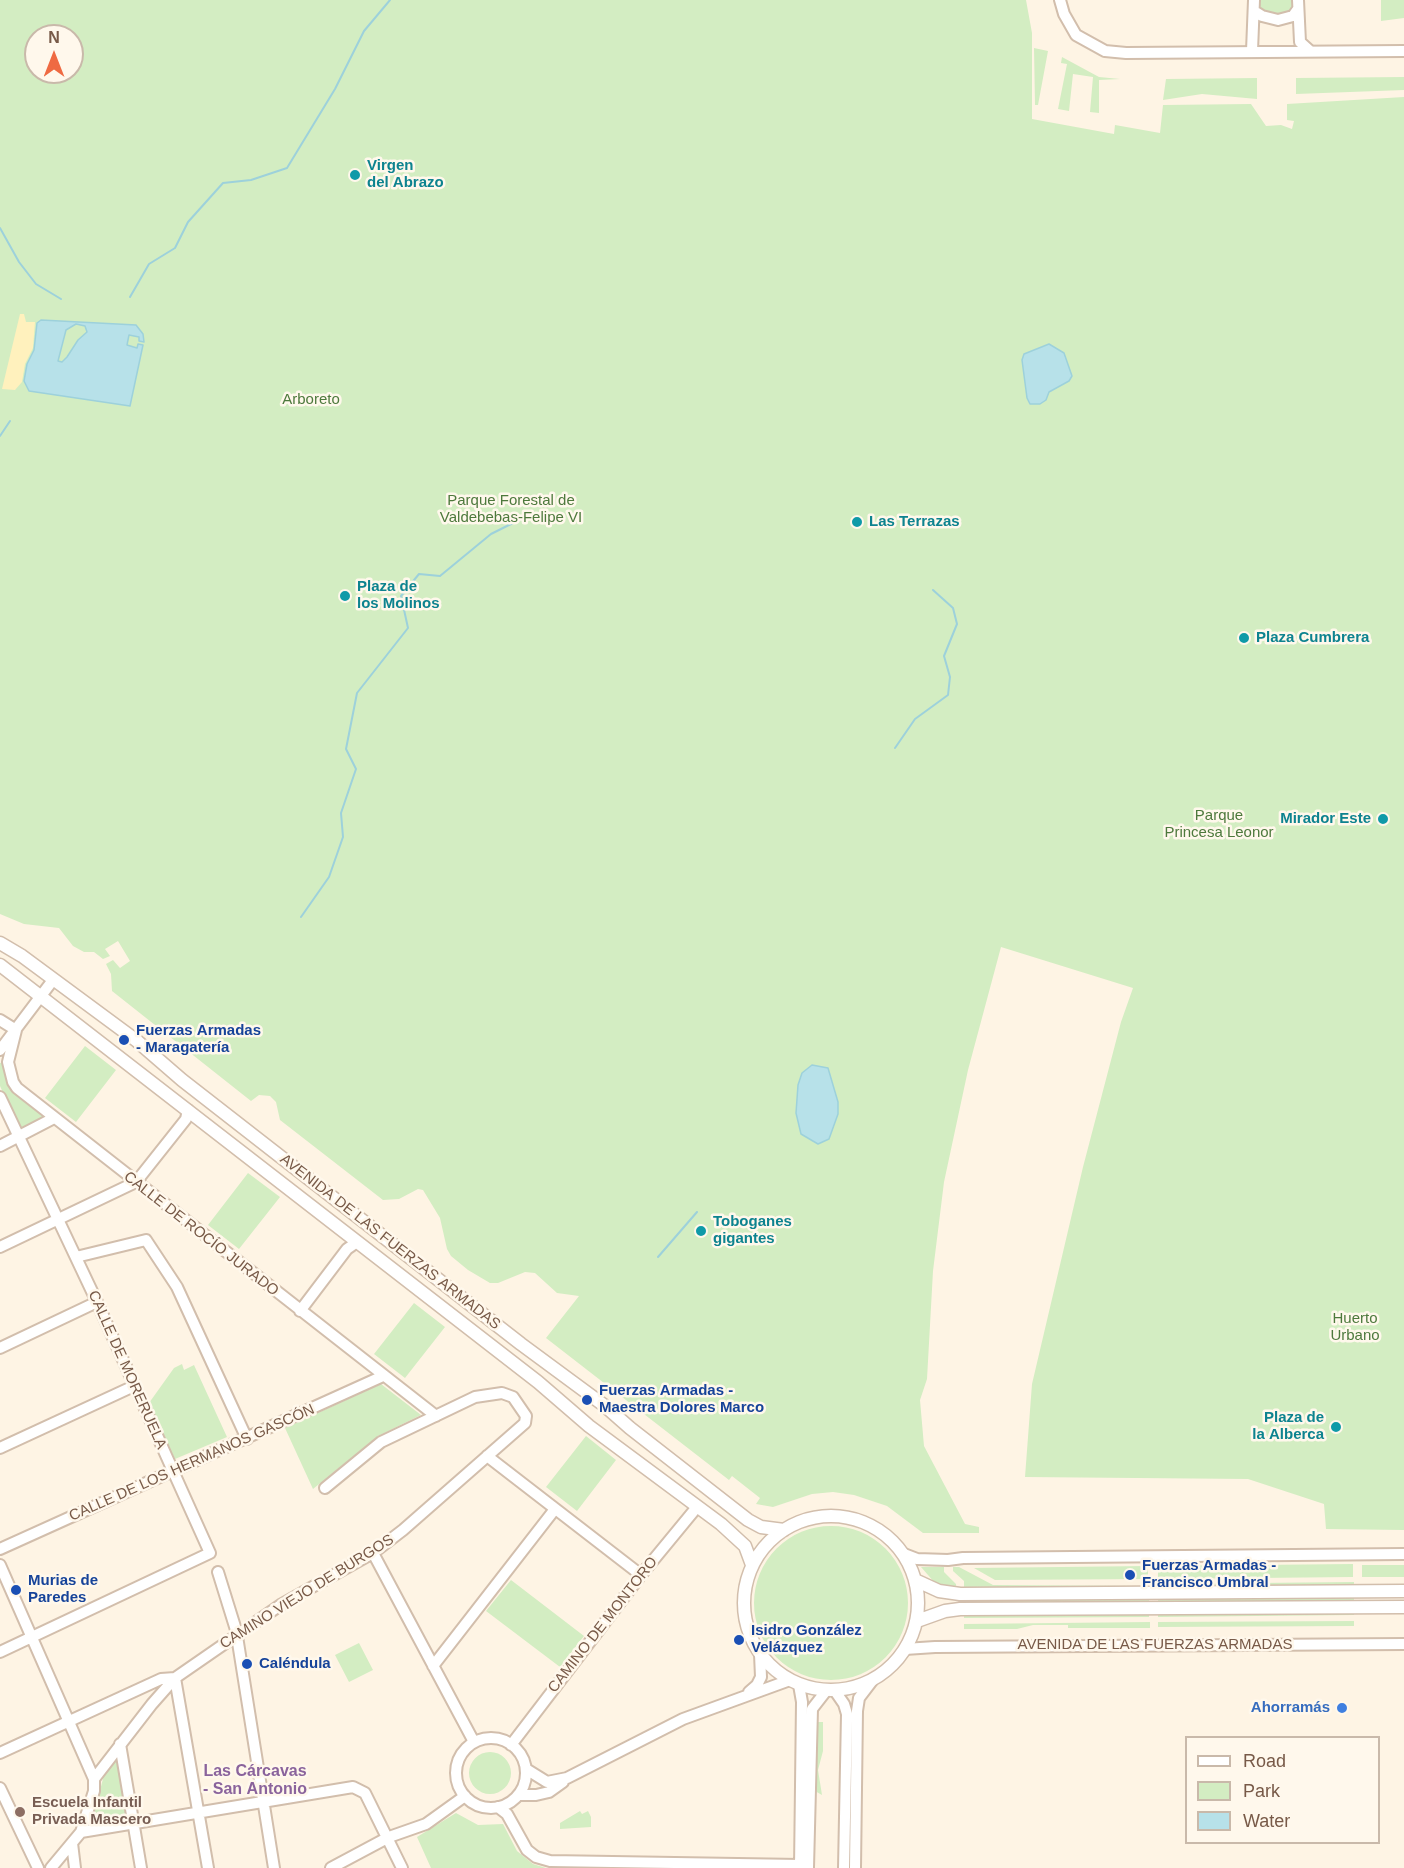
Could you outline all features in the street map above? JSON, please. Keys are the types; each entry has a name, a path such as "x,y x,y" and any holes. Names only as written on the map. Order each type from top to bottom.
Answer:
{"street":[{"path":"1060,0 1064,14 1076,35 1105,51 1126,53 1404,51"},
{"path":"1252,51 1254,5"},
{"path":"1254,5 1262,16 1278,20 1293,16 1298,5"},
{"path":"1298,5 1300,42 1311,51"},
{"name":"AVENIDA DE LAS FUERZAS ARMADAS","path":"0,943 22,956 136,1041 182,1080 464,1300 605,1406 748,1520 761,1527 784,1530"},
{"name":"AVENIDA DE LAS FUERZAS ARMADAS","path":"0,965 538,1382 589,1426 698,1506 740,1540 752,1565"},
{"path":"0,1050 53,980"},
{"path":"0,1020 16,1030"},
{"name":"CALLE DE ROCÍO JURADO","path":"16,1030 8,1056 13,1082 54,1118 436,1416"},
{"name":"CALLE DE MORERUELA","path":"0,1096 97,1302 171,1473 210,1553 31,1637"},
{"path":"0,1247 136,1182 186,1119 188,1110"},
{"path":"0,1146 54,1118"},
{"path":"76,1257 146,1240 177,1287 247,1439"},
{"path":"300,1311 347,1249 357,1242"},
{"path":"0,1348 97,1302"},
{"name":"CALLE DE LOS HERMANOS GASCÓN","path":"0,1549 383,1376"},
{"path":"0,1448 134,1386"},
{"name":"CAMINO VIEJO DE BURGOS","path":"51,1868 81,1832 94,1791 94,1779 175,1678 298,1594 373,1553 403,1530 525,1423 526,1416 513,1397 491,1393 475,1397 436,1416"},
{"path":"325,1488 381,1442 436,1416"},
{"path":"487,1456 640,1575"},
{"name":"CAMINO DE MONTORO","path":"511,1745 640,1575 698,1506"},
{"path":"433,1666 555,1509"},
{"path":"846,1517 879,1529 904,1554 915,1580 917,1621 905,1649 890,1669 872,1681 854,1688 830,1691 794,1682 774,1669 760,1654 750,1636 745,1617 745,1590 752,1565 769,1542 784,1530 811,1518 846,1517"},
{"path":"373,1553 474,1742"},
{"path":"904,1554 917,1559 948,1560 1404,1554"},
{"path":"0,1565 94,1779"},
{"path":"218,1572 237,1635 274,1868"},
{"path":"915,1580 939,1591 960,1594 1404,1591"},
{"path":"917,1621 945,1611 960,1609 1404,1607"},
{"path":"0,1652 31,1637"},
{"name":"AVENIDA DE LAS FUERZAS ARMADAS","path":"905,1649 1404,1644"},
{"path":"744,1695 758,1684 761,1677 760,1654"},
{"path":"0,1753 160,1679 175,1678 208,1868"},
{"path":"855,1868 857,1711 859,1698 872,1681"},
{"path":"518,1795 549,1792 567,1778 683,1719 744,1695 794,1682"},
{"path":"794,1682 802,1702 803,1867"},
{"path":"803,1867 812,1709 830,1691"},
{"path":"830,1691 844,1704 847,1714 844,1868"},
{"path":"493,1738 511,1745 519,1752 526,1769 524,1784 518,1795 498,1807 483,1807 465,1796 459,1787 456,1767 466,1749 474,1742 493,1738"},
{"path":"120,1744 141,1868"},
{"path":"526,1769 547,1782 567,1778"},
{"path":"81,1832 353,1787 360,1789 389,1837 402,1868"},
{"path":"0,1788 38,1868"},
{"path":"331,1868 389,1837 426,1824 465,1796"},
{"path":"498,1807 507,1814 526,1850 536,1857 550,1861 803,1867"},
{"path":"72,1843 75,1868"}],"green space":[{"name":"Parque Forestal de Valdebebas-Felipe VI","path":"0,0 1026,0 1032,33 1032,119 1114,134 1115,125 1160,133 1163,105 1251,104 1266,126 1281,125 1292,129 1294,121 1287,120 1287,104 1404,97 1404,1530 1326,1529 1324,1504 1248,1479 1025,1477 1032,1384 1083,1167 1121,1022 1133,988 1001,947 968,1070 944,1182 933,1271 927,1379 920,1400 924,1446 965,1524 979,1527 979,1533 923,1533 887,1506 854,1495 833,1492 812,1494 773,1507 756,1504 760,1498 732,1476 729,1480 546,1338 579,1296 557,1293 535,1273 525,1272 498,1283 490,1283 468,1270 451,1256 447,1249 440,1218 423,1190 418,1189 399,1199 383,1200 280,1120 276,1102 270,1096 259,1095 251,1101 112,991 111,974 106,964 113,960 120,968 130,961 118,941 105,949 110,956 103,959 94,952 84,952 73,946 59,928 24,924 0,914"},
{"path":"1258,0 1297,0 1297,23 1258,23"},
{"path":"1381,0 1404,0 1404,18 1381,21"},
{"path":"1034,48 1048,51 1038,105 1035,105"},
{"path":"1062,57 1099,77 1120,79 1099,80 1099,113 1090,112 1093,77 1073,74 1069,111 1058,109 1067,64 1061,63"},
{"path":"1404,77 1404,90 1296,94 1296,78"},
{"path":"1257,78 1257,99 1202,94 1163,100 1166,79"},
{"path":"85,1046 116,1070 76,1122 45,1098"},
{"path":"4,1062 10,1085 44,1115 44,1119 24,1131 19,1128 0,1086 0,1063"},
{"path":"248,1173 280,1197 239,1249 208,1225"},
{"path":"414,1303 445,1327 405,1378 374,1354"},
{"path":"182,1364 184,1370 194,1365 227,1437 175,1459 149,1403 174,1368"},
{"path":"381,1384 421,1415 378,1436 313,1489 285,1428"},
{"path":"586,1436 616,1460 577,1511 546,1487"},
{"path":"831,1526 846,1527 860,1532 874,1539 885,1549 895,1560 902,1574 907,1588 907,1618 902,1632 895,1646 885,1657 874,1667 860,1674 846,1679 831,1680 816,1679 802,1674 788,1667 777,1657 767,1646 760,1632 755,1618 754,1603 755,1588 760,1574 767,1560 777,1549 788,1539 802,1532 816,1527"},
{"path":"1353,1564 1353,1577 1158,1579 1158,1566"},
{"path":"1362,1565 1404,1565 1404,1577 1362,1577"},
{"path":"1148,1566 1148,1579 995,1580 974,1568"},
{"path":"921,1567 944,1567 944,1572 956,1584 956,1588 935,1583"},
{"path":"953,1567 959,1567 993,1585 1149,1586 964,1587 964,1581 953,1571"},
{"path":"511,1580 584,1636 560,1667 486,1611"},
{"path":"1354,1582 1354,1585 1158,1586 1158,1584"},
{"path":"1354,1597 1354,1601 1158,1602 1158,1598"},
{"path":"1149,1599 1149,1602 965,1603 965,1601"},
{"path":"1354,1613 1354,1615 1158,1617 1158,1615"},
{"path":"1149,1614 1149,1617 964,1618 964,1616"},
{"path":"1354,1621 1354,1626 1158,1627 1158,1622"},
{"path":"1150,1622 1150,1628 1068,1628 1068,1625 1033,1625 1017,1629 964,1629 964,1624"},
{"path":"359,1643 373,1670 349,1682 335,1655"},
{"path":"816,1722 823,1722 823,1751 818,1770 822,1795 815,1791"},
{"path":"490,1752 498,1753 505,1758 510,1765 510,1781 505,1788 498,1793 490,1794 482,1793 475,1788 470,1781 469,1773 470,1765 475,1758 482,1753"},
{"path":"114,1761 117,1761 127,1818 91,1825 104,1775"},
{"path":"580,1811 582,1814 588,1811 591,1817 591,1827 560,1829 560,1823"},
{"path":"456,1813 478,1825 503,1824 517,1851 533,1864 546,1868 431,1868 417,1837"}],"sand":[{"path":"20,314 24,314 26,322 35,322 33,348 25,364 22,382 15,390 2,389"}],"water":[{"path":"41,320 136,325 143,334 144,342 139,341 139,337 129,335 127,345 137,348 138,344 143,345 130,406 29,391 24,381 27,364 34,350 37,323","holes":["76,324 85,326 87,332 78,340 67,357 62,362 58,361 66,330"]},
{"path":"1049,344 1064,353 1072,376 1069,381 1049,392 1046,400 1040,404 1030,404 1027,398 1022,360 1024,354"},
{"path":"812,1065 828,1068 838,1102 838,1114 829,1139 818,1144 801,1134 796,1113 798,1085 802,1073"}],"waterway":[{"path":"130,297 149,264 175,248 188,222 223,183 251,180 287,168 335,89 364,31 390,0"},
{"path":"0,228 19,262 36,284 61,299"},
{"path":"0,436 10,421"},
{"path":"301,917 329,877 343,837 341,813 356,769 346,749 357,693 408,628 401,596 419,574 440,576 491,534 525,517"},
{"path":"895,748 915,719 948,695 950,677 944,656 957,624 953,608 933,590"},
{"path":"658,1257 697,1212"}],"place":[{"name":"Virgen del Abrazo","path":"355,175"},
{"name":"Las Terrazas","path":"857,522"},
{"name":"Plaza de los Molinos","path":"345,596"},
{"name":"Plaza Cumbrera","path":"1244,638"},
{"name":"Mirador Este","path":"1383,819"},
{"name":"Fuerzas Armadas - Maragatería","path":"124,1040"},
{"name":"Toboganes gigantes","path":"701,1231"},
{"name":"Fuerzas Armadas - Maestra Dolores Marco","path":"587,1400"},
{"name":"Plaza de la Alberca","path":"1336,1427"},
{"name":"Fuerzas Armadas - Francisco Umbral","path":"1130,1575"},
{"name":"Murias de Paredes","path":"16,1590"},
{"name":"Isidro González Velázquez","path":"739,1640"},
{"name":"Caléndula","path":"247,1664"},
{"name":"Ahorramás","path":"1342,1708"},
{"name":"Escuela Infantil Privada Mascero","path":"20,1812"}],"district":[{"name":"Las Cárcavas - San Antonio","path":"255,1781"}],"park label":[{"name":"Arboreto","path":"311,400"},
{"name":"Parque Princesa Leonor","path":"1219,824"},
{"name":"Huerto Urbano","path":"1355,1328"}]}
